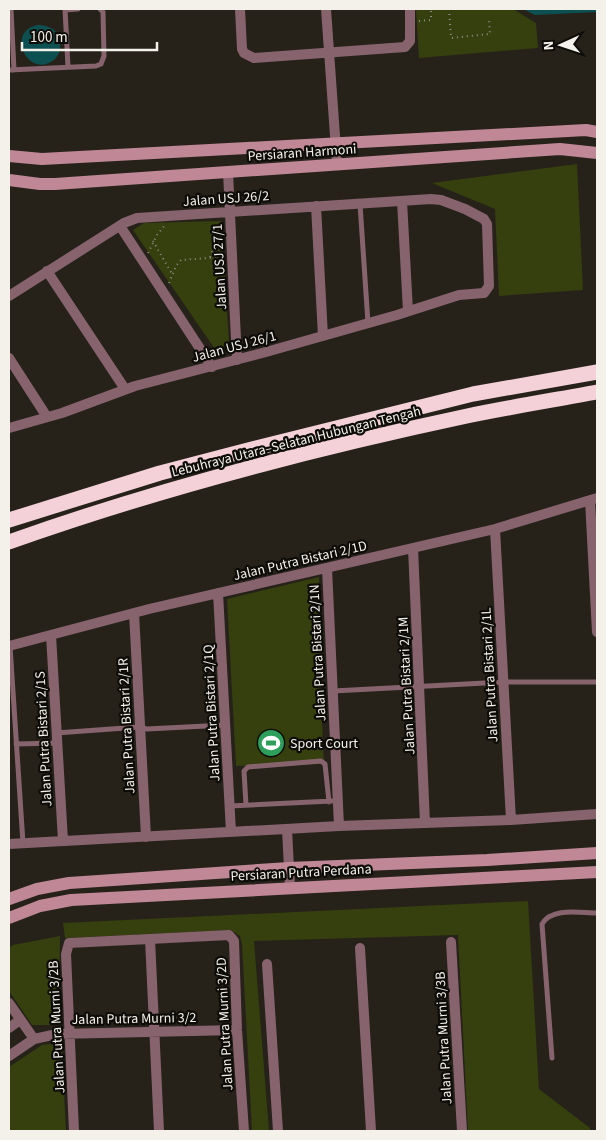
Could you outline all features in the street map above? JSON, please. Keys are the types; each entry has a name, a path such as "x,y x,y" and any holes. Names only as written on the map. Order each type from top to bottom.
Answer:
{"highway":[{"name":"Lebuhraya Utara–Selatan Hubungan Tengah","path":"9,520 160,473 267,445 473,394 597,372"},
{"name":"Lebuhraya Utara–Selatan Hubungan Tengah","path":"9,542 123,504 257,466 468,416 597,392"}],"main road":[{"name":"Persiaran Harmoni","path":"9,156 55,159 586,130 597,132"},
{"name":"Persiaran Harmoni","path":"11,181 55,184 560,149 597,153"},
{"name":"Persiaran Putra Perdana","path":"9,899 37,888 69,883 289,868 487,860 597,853"},
{"name":"Persiaran Putra Perdana","path":"9,918 40,906 71,900 597,872"}],"street":[{"path":"240,9 242,49 244,53 254,58 405,47 410,41 410,9"},
{"path":"326,9 337,164"},
{"name":"Jalan USJ 27/1","path":"228,172 237,360"},
{"name":"Jalan USJ 26/2","path":"9,296 120,226 137,218 441,200 479,216 487,224 490,286 484,293 467,294"},
{"path":"402,201 408,311"},
{"path":"316,206 323,336"},
{"path":"120,226 212,366"},
{"path":"47,272 125,389"},
{"name":"Jalan USJ 26/1","path":"9,428 47,417 125,389 237,360 467,294"},
{"path":"9,358 47,417"},
{"path":"594,499 597,632"},
{"name":"Jalan Putra Bistari 2/1D","path":"10,646 134,613 495,529 594,499"},
{"name":"Jalan Putra Bistari 2/1L","path":"495,529 511,820"},
{"name":"Jalan Putra Bistari 2/1M","path":"413,548 425,823"},
{"name":"Jalan Putra Bistari 2/1N","path":"327,568 333,691 334,801 339,826"},
{"name":"Jalan Putra Bistari 2/1Q","path":"218,593 231,832"},
{"name":"Jalan Putra Bistari 2/1R","path":"134,613 146,837"},
{"name":"Jalan Putra Bistari 2/1S","path":"51,635 63,841"},
{"path":"9,844 339,826 511,820 597,814"},
{"path":"287,829 290,888"},
{"name":"Jalan Putra Murni 3/2D","path":"150,939 229,936 234,941 237,1030 244,1131"},
{"path":"150,939 159,1131"},
{"name":"Jalan Putra Murni 3/2B","path":"74,1131 66,954 69,943 150,939"},
{"name":"Jalan Putra Murni 3/3B","path":"451,942 462,1131"},
{"path":"360,948 371,1131"},
{"path":"267,964 278,1131"},
{"path":"9,1003 34,1038"},
{"path":"9,1028 20,1020"},
{"name":"Jalan Putra Murni 3/2","path":"9,1056 34,1038 69,1033 237,1030"}],"lane":[{"path":"11,9 12,70 96,66 101,64 104,60 103,12 100,9"},
{"path":"68,67 65,9 78,9"},
{"path":"360,204 368,323"},
{"path":"10,646 23,844"},
{"path":"333,691 504,682 597,682"},
{"path":"16,744 139,727 147,729 225,725"},
{"path":"230,806 334,801 326,764 321,761 248,767 244,772 246,805"},
{"path":"552,1058 542,924 546,918 554,914 597,913"}],"path":[{"path":"417,21 431,20 431,9"},
{"path":"449,9 451,38 490,34 489,19"},
{"path":"148,253 153,241 168,222"},
{"path":"210,258 222,229"},
{"path":"153,241 172,274"},
{"path":"169,283 176,266 181,260 223,257"}],"green space":[{"path":"416,9 513,9 536,23 538,48 419,58"},
{"path":"577,164 583,290 499,296 495,209 432,183"},
{"path":"221,221 229,342 217,352 133,230 144,223"},
{"path":"319,577 324,764 236,766 227,599"},
{"path":"528,901 539,1089 590,1128 590,1131 468,1131 458,935 254,941 269,1131 252,1131 242,944 240,936 231,930 65,938 63,923"},
{"path":"60,936 59,1018 51,1025 32,1025 9,991 9,948 13,945"},
{"path":"50,1044 56,1046 62,1053 66,1131 9,1131 9,1067 42,1045"}],"water":[{"path":"523,9 597,9 597,12 535,15"},
{"path":"37,25 53,29 60,41 60,49 57,56 46,64 37,64 30,60 24,53 22,45 22,37 27,30"}],"place":[{"name":"Sport Court","path":"271,743"}]}
